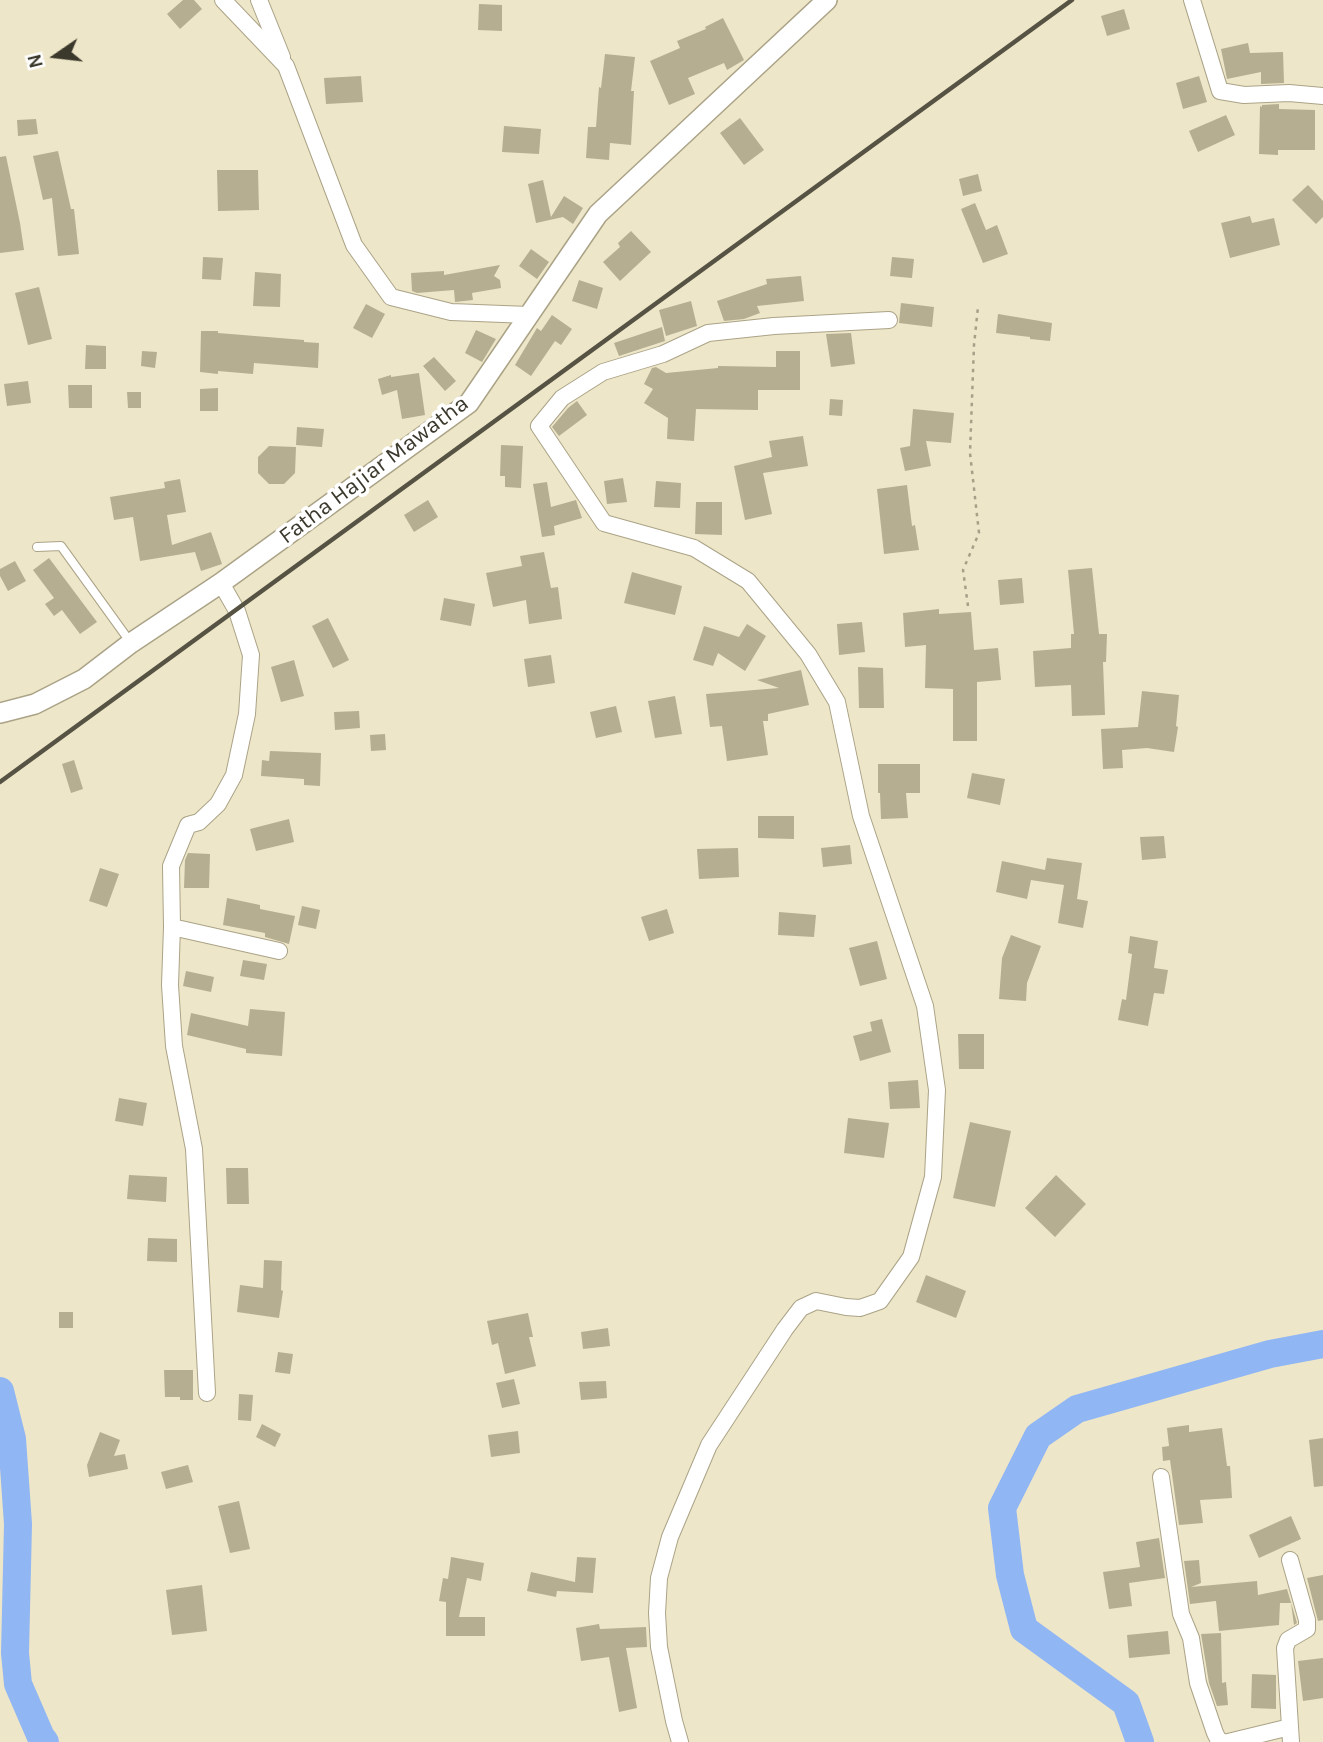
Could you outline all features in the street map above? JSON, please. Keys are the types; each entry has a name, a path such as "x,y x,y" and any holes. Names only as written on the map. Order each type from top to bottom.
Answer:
{"street":[{"path":"223,0 286,66"},
{"path":"259,0 354,245 391,297 451,312 530,315"},
{"name":"Fatha Hajiar Mawatha","path":"0,713 35,704 83,679 470,403 598,214 827,0"},
{"path":"1192,0 1220,91 1323,96"},
{"path":"681,1742 659,1647 657,1613 659,1578 670,1537 709,1445 785,1329 802,1308 816,1301 860,1308 880,1301 911,1257 933,1177 937,1090 925,1006 861,817 836,702 808,654 748,581 695,548 604,523 539,426 562,398 603,372 663,354 708,333 774,326 889,320"},
{"path":"207,1393 194,1149 174,1046 170,985 171,866 188,825 199,822 218,804 234,775 247,714 251,655 237,611 221,583"},
{"path":"172,927 279,951"},
{"path":"1161,1477 1181,1614 1191,1638 1198,1683 1215,1733 1222,1742"},
{"path":"1228,1742 1290,1734 1285,1648 1288,1640 1307,1629 1307,1620 1290,1560"}],"lane":[{"path":"37,547 61,546 131,643"}],"path":[{"path":"968,606 963,570 978,533 970,453 978,307"}],"building":[{"path":"183,0 194,0 202,9 180,29 167,14"},
{"path":"479,4 502,5 502,31 478,30"},
{"path":"1124,9 1130,29 1107,36 1101,16"},
{"path":"723,18 744,60 727,70 724,63 688,78 695,94 669,105 650,61 680,48 677,41 706,29 705,27"},
{"path":"1248,43 1250,53 1283,52 1284,83 1261,84 1261,72 1227,79 1221,49"},
{"path":"605,54 635,57 631,91 634,91 631,145 610,143 609,160 586,158 588,127 596,127"},
{"path":"361,76 363,102 326,104 324,78"},
{"path":"1199,76 1207,102 1183,109 1176,83"},
{"path":"1279,104 1279,109 1315,110 1315,150 1278,150 1278,155 1259,154 1260,106"},
{"path":"1226,115 1235,135 1198,152 1189,131"},
{"path":"740,118 764,150 744,165 720,133"},
{"path":"36,119 38,134 18,136 17,120"},
{"path":"504,126 541,129 539,154 502,152"},
{"path":"58,151 71,209 74,209 79,254 58,256 52,198 43,200 33,156"},
{"path":"6,156 24,250 0,253 0,157"},
{"path":"217,170 258,170 259,210 218,211"},
{"path":"978,174 982,191 963,196 959,179"},
{"path":"543,180 551,217 564,196 583,208 573,224 563,217 536,223 528,184"},
{"path":"1308,185 1323,201 1323,217 1316,224 1292,200"},
{"path":"975,203 986,230 997,225 1008,254 983,263 961,209"},
{"path":"1250,216 1252,223 1274,218 1280,245 1230,258 1221,223"},
{"path":"631,231 651,252 620,281 603,262 620,247 618,243"},
{"path":"531,249 549,262 537,279 519,266"},
{"path":"203,257 223,258 221,280 202,279"},
{"path":"892,257 914,259 912,278 890,276"},
{"path":"500,265 494,276 500,280 501,288 472,293 473,300 455,302 454,290 417,293 412,291 411,273 444,271 444,275"},
{"path":"255,272 281,274 280,307 253,306"},
{"path":"801,276 804,301 757,306 760,313 744,319 724,321 717,301 767,284 766,279"},
{"path":"579,280 603,288 597,309 572,301"},
{"path":"39,287 52,339 28,345 15,293"},
{"path":"691,301 697,326 666,336 659,310"},
{"path":"901,303 934,307 932,327 899,323"},
{"path":"366,304 385,314 372,338 353,328"},
{"path":"998,314 1052,323 1050,341 996,333"},
{"path":"552,315 572,329 561,345 555,341 531,376 515,365 537,328 541,331"},
{"path":"662,327 665,341 619,356 614,343"},
{"path":"476,330 496,339 482,362 465,353"},
{"path":"201,331 319,343 318,368 254,363 253,374 200,372"},
{"path":"851,333 855,364 831,367 826,334"},
{"path":"86,345 106,346 106,369 85,369"},
{"path":"142,351 157,352 155,368 141,366"},
{"path":"776,351 800,351 800,390 758,390 758,410 696,409 694,441 667,439 668,418 644,403 653,389 644,384 652,368 656,367 666,373 718,366 776,367"},
{"path":"434,357 456,381 445,391 423,366"},
{"path":"419,373 425,415 402,419 397,390 382,395 378,379"},
{"path":"28,381 31,403 7,406 4,384"},
{"path":"68,385 92,385 92,408 69,408"},
{"path":"218,388 218,411 200,411 200,389"},
{"path":"127,392 141,392 141,408 128,408"},
{"path":"830,399 843,400 842,416 829,415"},
{"path":"577,401 587,415 559,436 552,427"},
{"path":"913,409 954,413 951,443 926,441 931,466 905,471 900,448 910,446"},
{"path":"297,427 324,429 322,447 296,445"},
{"path":"803,436 808,466 763,473 772,514 745,520 734,466 772,457 769,441"},
{"path":"501,445 523,446 521,488 505,487 505,476 500,476"},
{"path":"269,446 296,447 295,473 284,484 269,484 258,473 258,457"},
{"path":"623,478 627,502 607,504 604,481"},
{"path":"180,479 186,512 167,515 172,545 211,532 222,564 201,571 195,552 140,561 133,517 114,520 110,497 165,488 164,482"},
{"path":"656,481 681,483 680,508 654,507"},
{"path":"547,482 551,507 576,500 582,518 554,526 555,535 542,537 533,484"},
{"path":"907,485 912,526 915,525 919,550 884,554 877,489"},
{"path":"428,500 438,517 414,532 404,515"},
{"path":"696,502 722,502 722,535 695,534"},
{"path":"544,552 551,588 558,587 562,619 529,624 526,600 493,607 486,573 522,566 520,556"},
{"path":"49,558 97,622 80,634 62,610 54,616 45,604 54,598 33,570"},
{"path":"15,561 26,581 8,591 0,576 0,569"},
{"path":"1092,568 1099,634 1107,634 1106,662 1103,662 1105,715 1072,716 1071,685 1035,687 1033,651 1071,648 1071,634 1074,634 1068,570"},
{"path":"632,572 682,586 675,615 624,603"},
{"path":"1022,578 1024,603 1000,605 998,580"},
{"path":"444,598 475,604 471,626 440,620"},
{"path":"939,609 939,614 971,612 974,650 998,648 1001,680 977,682 977,741 953,741 953,689 925,688 926,645 905,647 903,613"},
{"path":"328,618 349,660 333,668 312,626"},
{"path":"862,622 865,652 839,655 837,624"},
{"path":"747,624 766,636 745,671 718,653 713,666 693,660 704,626 739,637"},
{"path":"551,655 555,683 528,687 524,659"},
{"path":"294,660 304,696 281,702 271,667"},
{"path":"858,667 883,668 884,708 859,708"},
{"path":"801,670 809,705 768,714 768,721 763,721 768,755 727,761 722,726 710,727 706,694 779,688 757,680"},
{"path":"1142,691 1179,695 1174,752 1147,748 1122,750 1123,768 1103,769 1101,729 1138,727"},
{"path":"675,696 682,734 655,738 648,701"},
{"path":"616,706 622,732 596,738 590,712"},
{"path":"359,711 360,728 335,730 334,712"},
{"path":"385,734 386,750 371,751 370,735"},
{"path":"270,751 321,753 320,786 304,785 304,779 261,776 262,760 269,761"},
{"path":"74,760 83,789 71,793 62,764"},
{"path":"878,764 920,764 920,793 906,793 908,818 881,819"},
{"path":"972,773 1005,779 1000,805 967,798"},
{"path":"758,816 794,816 794,839 758,838"},
{"path":"289,819 294,842 256,851 250,829"},
{"path":"1164,836 1166,858 1142,860 1140,837"},
{"path":"850,845 852,864 823,867 821,848"},
{"path":"738,848 739,877 699,879 697,849"},
{"path":"188,853 210,854 209,888 184,888 185,860"},
{"path":"1047,858 1082,863 1077,899 1088,901 1083,928 1058,923 1064,885 1031,880 1027,899 996,892 1002,861 1045,870"},
{"path":"100,868 119,874 107,907 89,901"},
{"path":"227,898 260,905 260,909 295,916 289,944 265,937 265,933 223,925"},
{"path":"302,906 320,910 316,929 298,925"},
{"path":"667,909 674,933 649,941 641,917"},
{"path":"779,912 816,915 814,937 778,935"},
{"path":"1011,935 1041,946 1027,983 1026,1001 999,999 1002,958"},
{"path":"1130,936 1158,941 1154,968 1168,970 1164,994 1154,993 1148,1026 1118,1020 1122,999 1126,1000 1132,954 1128,953"},
{"path":"877,941 887,979 860,986 849,948"},
{"path":"243,960 267,964 264,980 240,976"},
{"path":"186,971 214,977 211,992 183,986"},
{"path":"250,1009 285,1012 282,1056 246,1053 246,1049 187,1035 191,1013 248,1026"},
{"path":"882,1019 891,1052 860,1061 853,1036 872,1031 870,1022"},
{"path":"958,1034 984,1034 984,1069 959,1069"},
{"path":"918,1080 920,1108 890,1109 888,1082"},
{"path":"119,1098 147,1103 143,1126 115,1121"},
{"path":"848,1118 889,1123 884,1158 844,1153"},
{"path":"970,1122 1011,1131 995,1207 953,1198"},
{"path":"226,1168 248,1168 249,1204 227,1204"},
{"path":"129,1175 167,1177 166,1202 127,1199"},
{"path":"1056,1175 1086,1204 1055,1237 1025,1208"},
{"path":"148,1238 177,1239 177,1262 147,1261"},
{"path":"264,1260 282,1261 283,1291 279,1318 237,1312 240,1285 263,1288"},
{"path":"926,1275 966,1291 956,1318 916,1302"},
{"path":"59,1312 73,1312 73,1328 59,1328"},
{"path":"528,1313 533,1337 529,1337 536,1366 505,1374 498,1343 492,1345 487,1321"},
{"path":"608,1328 610,1346 583,1349 581,1332"},
{"path":"278,1352 293,1354 290,1374 275,1372"},
{"path":"164,1370 193,1370 193,1400 165,1397"},
{"path":"514,1379 520,1404 502,1408 496,1383"},
{"path":"606,1381 607,1398 581,1400 579,1382"},
{"path":"239,1394 253,1395 251,1421 238,1420"},
{"path":"262,1424 281,1434 275,1447 256,1437"},
{"path":"1189,1425 1189,1432 1222,1428 1227,1466 1230,1466 1232,1498 1200,1500 1203,1523 1179,1525 1170,1460 1163,1461 1162,1447 1169,1446 1167,1428"},
{"path":"518,1431 520,1453 491,1457 488,1435"},
{"path":"100,1432 120,1440 114,1456 125,1454 128,1469 89,1477 87,1465"},
{"path":"1323,1438 1323,1486 1314,1487 1309,1440"},
{"path":"188,1465 193,1482 166,1489 161,1472"},
{"path":"239,1501 250,1549 230,1553 218,1506"},
{"path":"1291,1516 1301,1539 1259,1558 1249,1535"},
{"path":"1159,1538 1165,1578 1129,1583 1132,1606 1109,1609 1103,1572 1140,1567 1136,1542"},
{"path":"451,1557 484,1563 481,1581 467,1578 459,1617 485,1617 485,1636 446,1636 446,1602 439,1601 443,1578 448,1579"},
{"path":"577,1557 596,1558 593,1593 557,1591 556,1597 527,1591 531,1572 575,1582"},
{"path":"1199,1560 1201,1583 1191,1587 1257,1581 1258,1595 1287,1589 1297,1623 1294,1625 1291,1603 1280,1603 1279,1625 1219,1631 1216,1601 1190,1604 1184,1561"},
{"path":"1323,1575 1323,1620 1318,1621 1307,1578"},
{"path":"202,1585 207,1631 172,1635 166,1590"},
{"path":"599,1624 600,1629 646,1627 647,1647 626,1648 637,1708 619,1712 609,1657 581,1661 576,1628"},
{"path":"1168,1631 1170,1654 1129,1658 1127,1635"},
{"path":"1221,1633 1222,1683 1226,1682 1228,1705 1217,1706 1209,1683 1201,1634"},
{"path":"1323,1658 1323,1698 1303,1701 1298,1661"},
{"path":"1252,1674 1276,1675 1276,1709 1251,1708"}],"waterway":[{"path":"1140,1742 1126,1703 1024,1629 1010,1575 1002,1508 1038,1436 1077,1409 1270,1354 1323,1344"},
{"path":"0,1391 12,1439 18,1524 15,1653 18,1684 45,1742"}],"railway":[{"path":"0,782 1072,0"}]}
